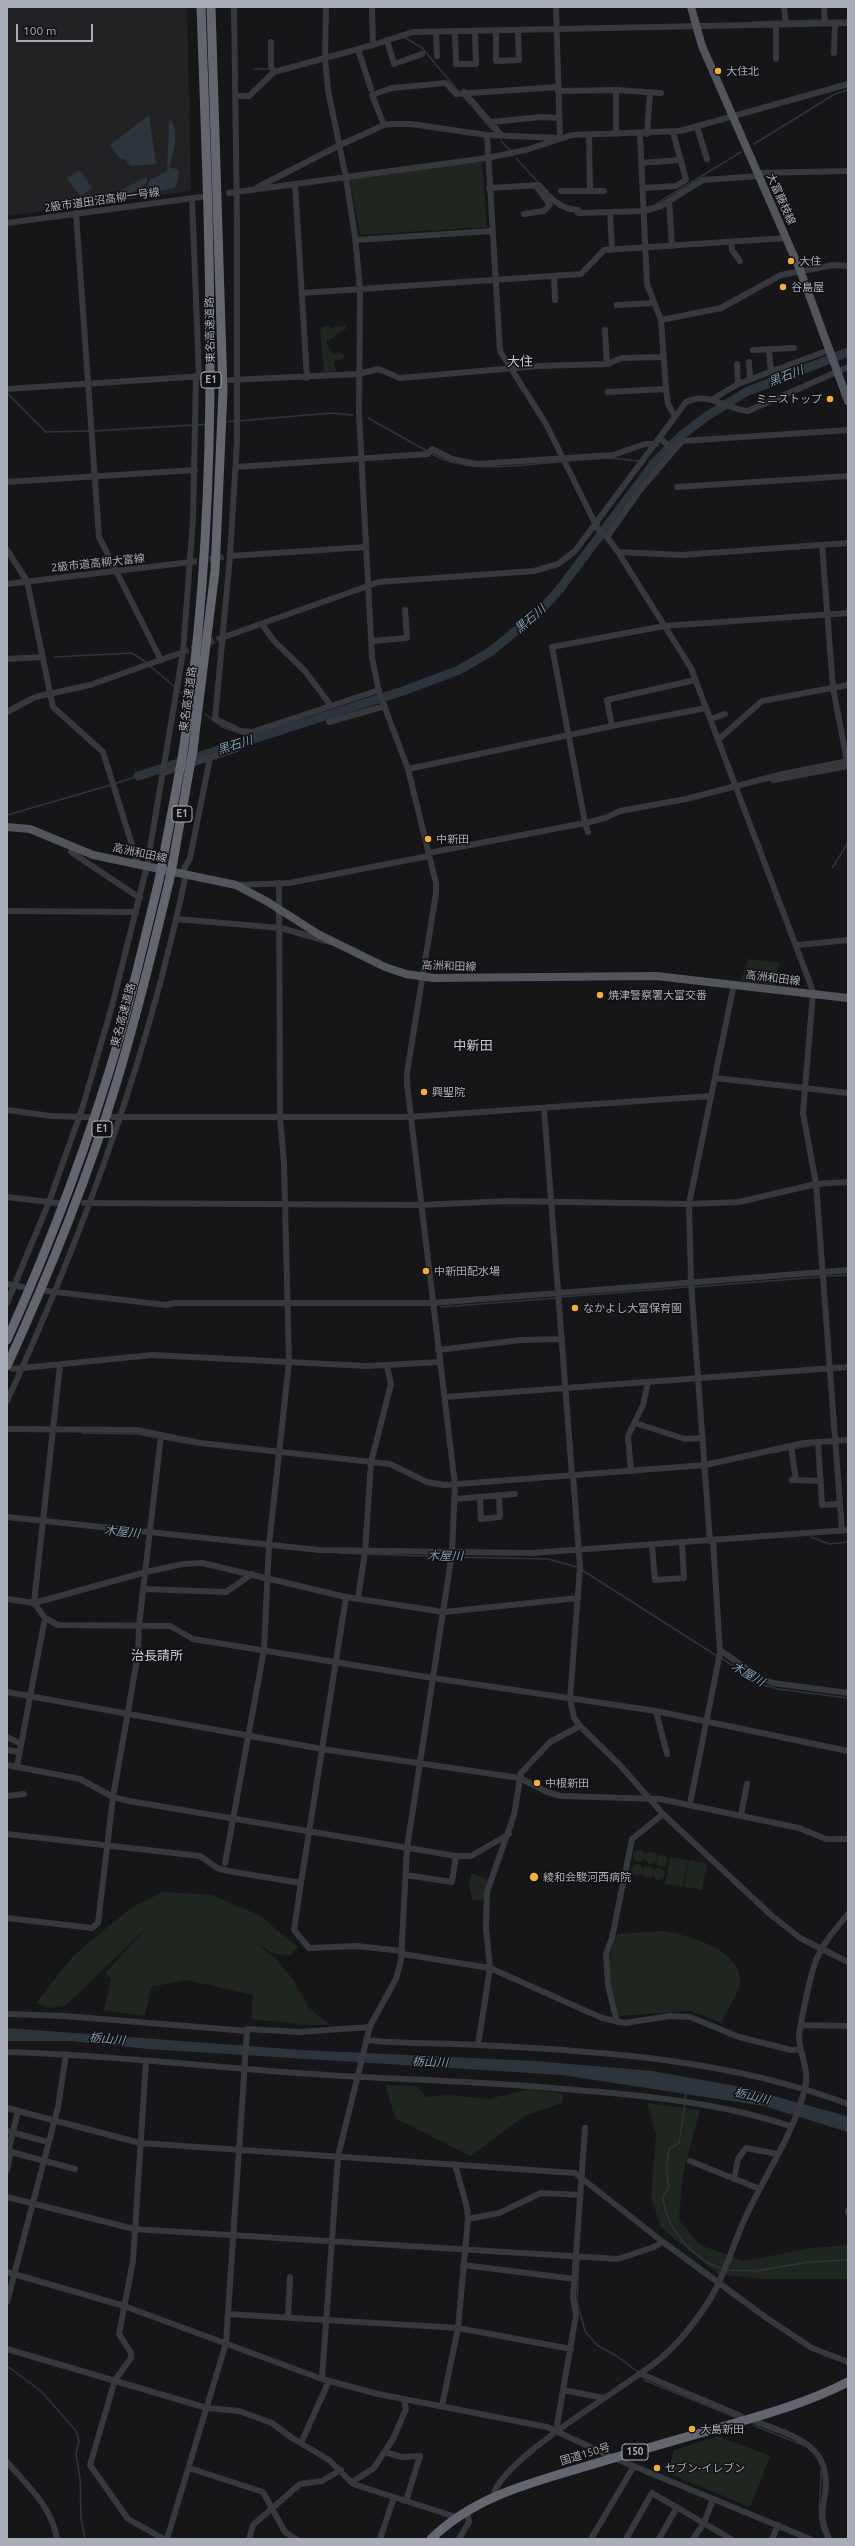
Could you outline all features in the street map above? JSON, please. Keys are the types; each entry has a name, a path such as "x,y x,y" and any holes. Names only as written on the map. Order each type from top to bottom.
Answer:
{"highway":[{"name":"東名高速道路","path":"7,1340 48,1244 101,1096 121,1031 159,880 184,752 200,617 211,449 209,215 201,7"},
{"name":"東名高速道路","path":"10,1367 101,1131 148,970 169,882 193,750 215,571 223,398 219,207 211,7"},
{"name":"国道150号","path":"431,2539 456,2517 493,2497 614,2458 810,2400 848,2382"}],"main road":[{"name":"大富藤枝線","path":"691,7 695,26 800,270 848,401"},
{"name":"高洲和田線","path":"7,827 30,829 72,848 93,855 236,885 280,909 333,942 385,967 422,977 656,976 848,998"}],"street":[{"path":"234,7 235,96 233,193 238,381 236,467 224,638 215,718 241,731 252,732 379,691"},
{"path":"322,2379 338,2156 370,2027 396,1979 402,1952 407,1848 452,1556 455,1499 455,1485 445,1397 410,1117 407,1073 436,893 408,769 379,691 370,640 358,374 360,288 356,240 346,178 338,146 328,90 325,59 326,7"},
{"path":"372,7 373,45"},
{"path":"556,7 560,138"},
{"path":"784,7 786,24"},
{"path":"824,7 825,23"},
{"path":"834,23 834,53"},
{"path":"235,96 249,96 274,72 325,59 413,32 455,33 557,28 848,23"},
{"path":"776,24 776,59"},
{"path":"496,31 496,61 519,60 518,30"},
{"path":"455,33 456,64 476,64 476,32"},
{"path":"436,33 436,56"},
{"path":"387,40 394,64 422,54"},
{"path":"271,42 271,67 274,72"},
{"path":"358,49 371,89"},
{"path":"384,125 372,95 392,88 446,83 461,92 491,122 502,136"},
{"path":"258,189 338,146 384,125 411,124 487,135 560,138 589,135 673,132 697,127 848,84"},
{"path":"461,92 558,89 616,90 661,93"},
{"path":"616,90 616,134"},
{"path":"647,134 650,92"},
{"path":"491,122 541,117 559,118"},
{"path":"697,127 707,159"},
{"path":"643,188 676,186 686,180 673,132"},
{"path":"640,134 647,248 647,284 661,320 668,404 674,415"},
{"path":"7,1516 44,1522 269,1547 364,1554 452,1556 578,1551 845,1530 840,1504 816,1184 802,1113 813,994 798,945 691,668 618,552 597,526 546,424 500,350 487,158 487,135"},
{"path":"589,135 590,191"},
{"path":"233,193 487,158 526,150 560,138"},
{"path":"642,163 681,160"},
{"path":"489,188 539,185 557,204 565,208 578,210 578,213 610,212 644,209 669,201 703,180 758,175 848,171"},
{"path":"295,184 308,378"},
{"path":"524,214 544,211 550,205 535,185"},
{"path":"561,192 604,191"},
{"name":"2級市道田沼高柳一号線","path":"7,223 200,197"},
{"path":"7,1303 48,1202 92,1077 140,898 166,761 183,652 191,562 200,376 192,198"},
{"path":"669,201 672,246"},
{"path":"610,212 612,250"},
{"path":"76,214 99,537 161,660"},
{"path":"356,240 492,231"},
{"path":"302,293 581,274 604,250 786,238"},
{"path":"731,242 732,250 740,261"},
{"path":"661,320 721,308 781,274 800,270 848,266"},
{"path":"554,276 556,300"},
{"path":"617,305 654,303"},
{"path":"605,330 607,364"},
{"path":"753,350 794,348"},
{"path":"769,350 771,372"},
{"path":"712,399 750,379 830,351"},
{"path":"230,380 238,381 308,378 358,374 378,369 400,378 538,366 607,364 622,358 664,357"},
{"path":"749,362 750,379"},
{"path":"737,364 738,384"},
{"path":"224,638 379,582 545,569 568,557 597,526 656,444 662,440 674,415 680,407 692,398 712,399 728,407 748,411 836,369 848,367"},
{"path":"7,389 200,376"},
{"path":"608,392 666,388"},
{"path":"607,537 641,489 682,441 848,430"},
{"path":"662,440 672,449"},
{"path":"236,467 363,459 430,452 452,459 477,464 564,461 613,455 645,444 656,444"},
{"path":"7,482 195,470"},
{"path":"677,487 848,476"},
{"path":"618,552 682,555 848,543"},
{"path":"236,885 295,882 585,823 605,818 620,811 686,799 736,785 743,786 848,763 833,688 822,545"},
{"path":"230,556 304,553 366,547"},
{"path":"7,550 27,581 53,707 103,752 138,864"},
{"name":"2級市道高柳大富線","path":"7,584 191,562"},
{"path":"370,640 407,638 405,610"},
{"path":"588,832 585,823 552,647 664,626 848,613"},
{"path":"262,624 274,641 305,671 332,706"},
{"path":"7,712 34,697 50,695 90,685 183,652"},
{"path":"7,659 42,657"},
{"path":"612,726 607,700 695,680"},
{"path":"719,738 762,701 848,685"},
{"path":"329,722 384,705"},
{"path":"408,769 612,726 706,708"},
{"path":"711,719 725,714"},
{"path":"164,772 237,749"},
{"path":"7,1400 56,1291 91,1203 121,1117 149,1027 176,919 184,873 190,858 210,758"},
{"path":"72,848 71,852 140,898"},
{"path":"225,1863 264,1650 269,1547 278,1452 289,1362 285,1204 280,1117 281,928 279,883"},
{"path":"7,911 136,912"},
{"path":"176,919 281,928 319,940 333,942"},
{"path":"798,945 848,940"},
{"path":"690,1804 720,1652 690,1283 689,1204 734,984"},
{"path":"715,1078 848,1093"},
{"path":"113,1118 410,1117 711,1096"},
{"path":"544,1108 580,1567 570,1698 574,1718 580,1726 619,1764 663,1814 771,1915 800,1938 848,1962"},
{"path":"7,1110 88,1117"},
{"path":"84,1203 421,1205 508,1201 689,1204 740,1202 816,1184 848,1182"},
{"path":"7,1197 57,1203"},
{"path":"47,1291 166,1305 174,1303 433,1303 848,1270"},
{"path":"7,1284 23,1287"},
{"path":"438,1350 521,1340 562,1339"},
{"path":"10,1367 22,1369 152,1355 387,1366 440,1362"},
{"path":"60,1365 34,1603 45,1618 58,1625 170,1626 193,1639 433,1678 656,1711 706,1720 848,1751"},
{"path":"358,1598 364,1554 371,1462 391,1384 387,1366"},
{"path":"445,1397 848,1367"},
{"path":"631,1471 628,1436 643,1405 648,1382"},
{"path":"635,1423 685,1439 703,1438"},
{"path":"7,1429 136,1430 200,1443 398,1466 435,1485 455,1485 705,1466 792,1448 836,1443 848,1440"},
{"path":"7,1918 92,1928 96,1926 108,1845 113,1797 129,1714 138,1654 139,1625 161,1436"},
{"path":"818,1444 822,1505 840,1504"},
{"path":"792,1448 793,1480 821,1481"},
{"path":"455,1499 515,1494"},
{"path":"480,1497 481,1519 494,1518 500,1517 499,1495"},
{"path":"652,1545 655,1580 684,1578 682,1543"},
{"path":"7,1599 34,1603 146,1572 183,1564 202,1563 267,1577 346,1597 444,1612 578,1598"},
{"path":"144,1589 226,1592 252,1574"},
{"path":"346,1597 294,1930 310,1948 356,1946 402,1952 490,1968 602,2018 617,2022 635,2023 670,2016 690,2017 739,2037 791,2050 800,2049"},
{"path":"17,1766 32,1697 45,1618"},
{"path":"720,1652 757,1676 773,1683 848,1693"},
{"path":"7,1692 322,1749 520,1778 547,1792 561,1796 649,1798 690,1804 799,1828 826,1838 848,1839"},
{"path":"656,1711 667,1754"},
{"path":"478,2045 490,1968 486,1928 487,1892 509,1834 521,1773 550,1742 580,1726"},
{"path":"7,1737 21,1744"},
{"path":"7,1750 19,1752"},
{"path":"7,1765 80,1779 113,1797 232,1820 456,1856 471,1856 509,1834"},
{"path":"741,1815 747,1784"},
{"path":"7,1796 24,1794"},
{"path":"617,2022 608,1985 606,1954 632,1839 663,1814"},
{"path":"7,1834 200,1856 217,1868 228,1871 301,1883"},
{"path":"406,1875 452,1882 456,1856"},
{"path":"493,2497 494,2488 508,2473 556,2431 641,2374 678,2341 709,2302 722,2278 742,2224 778,2154 805,2089 807,2076 800,2049 799,2036 816,1959 848,1914"},
{"path":"7,2014 65,2016 247,2031"},
{"path":"802,2025 848,2026"},
{"path":"167,2539 190,2468 226,2343 232,2234 247,2028 299,2032 370,2027"},
{"path":"366,2040 478,2045 691,2063 805,2089 848,2104"},
{"path":"7,2052 66,2054 358,2077 482,2082 643,2095 708,2104 791,2125"},
{"path":"7,2302 58,2107 66,2054"},
{"path":"146,2061 133,2261 119,2334 131,2353 131,2358 115,2380 90,2465 128,2519 164,2539"},
{"path":"7,2108 140,2143 567,2171 581,2177 662,2242 719,2284 812,2348 848,2362"},
{"path":"7,2170 10,2132 18,2111"},
{"path":"556,2431 576,2315 573,2298 585,2128"},
{"path":"10,2132 48,2142"},
{"path":"734,2179 738,2159 746,2148 778,2154"},
{"path":"9,2152 75,2169"},
{"path":"690,2160 760,2189"},
{"path":"442,2406 458,2328 468,2219 455,2164"},
{"path":"468,2219 499,2213 541,2193 580,2195"},
{"path":"7,2197 134,2229 618,2258 662,2242"},
{"path":"464,2265 575,2279"},
{"path":"7,2272 124,2306 322,2379 404,2399 547,2427 614,2458 810,2539"},
{"path":"288,2317 290,2277"},
{"path":"228,2314 458,2328 571,2349"},
{"path":"7,2348 207,2408 239,2411 272,2423 341,2470 352,2482 456,2517"},
{"path":"641,2374 807,2444 821,2456 825,2474 821,2522 829,2539"},
{"path":"301,2443 329,2381"},
{"path":"563,2390 604,2398"},
{"path":"352,2482 374,2468 393,2439 406,2409 404,2399"},
{"path":"384,2452 402,2457 420,2456 406,2501"},
{"path":"7,2462 47,2508 54,2524 57,2539"},
{"path":"591,2539 634,2466"},
{"path":"190,2468 257,2488 264,2492 272,2511 285,2532 296,2539"},
{"path":"249,2539 253,2525 272,2511 300,2484 322,2481 341,2470"},
{"path":"626,2539 652,2493 731,2539"},
{"path":"380,2539 394,2497"},
{"path":"693,2539 704,2523 713,2499"},
{"path":"659,2539 677,2507"},
{"path":"459,2539 469,2522 467,2510"},
{"path":"772,2539 778,2525"}],"shaded area":[{"path":"7,7 187,7 191,191 7,216"},
{"path":"482,162 487,227 360,235 349,177"},
{"path":"329,325 330,328 345,325 347,328 326,342 333,354 340,352 346,357 334,362 336,371 324,373 320,328"},
{"path":"748,959 779,962 775,985 741,981"},
{"path":"641,1850 644,1851 644,1861 637,1862 634,1861 633,1854 634,1851"},
{"path":"653,1852 656,1853 656,1863 649,1864 646,1863 645,1856 646,1853"},
{"path":"664,1855 667,1856 667,1866 660,1867 657,1866 656,1859 657,1856"},
{"path":"670,1857 688,1860 683,1887 665,1884"},
{"path":"689,1860 707,1863 702,1890 684,1887"},
{"path":"639,1864 642,1865 642,1875 635,1876 632,1875 631,1868 632,1865"},
{"path":"650,1866 653,1867 653,1877 646,1878 643,1877 642,1870 643,1867"},
{"path":"661,1868 664,1869 664,1879 657,1880 654,1879 653,1872 654,1869"},
{"path":"471,1873 489,1880 483,1900 472,1900 469,1885"},
{"path":"163,1892 212,1895 259,1915 298,1947 289,1956 272,1953 253,1941 276,1959 293,1979 308,2007 330,2025 306,2025 251,2019 253,1995 186,1980 151,1987 145,2016 104,2010 111,1979 105,1973 150,1924 65,2006 49,2008 36,2003 73,1956 132,1907"},
{"path":"663,1931 686,1936 711,1946 722,1952 731,1960 738,1970 740,1985 722,2023 690,2011 619,2016 611,1986 609,1958 617,1934"},
{"path":"385,2085 416,2086 427,2097 449,2095 488,2099 529,2089 563,2094 562,2103 525,2116 470,2156 395,2118"},
{"path":"647,2103 700,2110 683,2174 679,2220 700,2245 744,2261 812,2248 848,2245 848,2279 760,2279 718,2274 661,2228 651,2197 656,2134"},
{"path":"718,2436 770,2456 750,2507 668,2473 674,2450"}],"water":[{"path":"149,115 156,164 130,166 126,160 120,159 110,145"},
{"path":"169,120 175,129 175,142 169,167 179,170 177,183 174,188 154,192 146,189 150,180 167,171"},
{"path":"80,170 92,188 80,196 67,178"},
{"path":"147,177 147,182 135,191 122,195 111,195"},
{"name":"栃山川","path":"7,2028 302,2050 535,2061 652,2071 742,2087 839,2114 848,2117 848,2132 764,2106 562,2075 148,2049 71,2041 7,2041"}],"waterway":[{"path":"788,21 822,20"},
{"path":"828,20 848,20"},
{"path":"753,22 782,21"},
{"path":"404,37 422,48 459,92"},
{"path":"254,69 271,69"},
{"path":"754,144 835,94 848,90"},
{"path":"463,96 492,130"},
{"path":"501,141 510,150"},
{"path":"656,204 741,152"},
{"path":"516,158 537,181"},
{"name":"黒石川","path":"138,776 403,691 459,670 490,652 538,613 559,590 655,462 682,435 707,416 746,392 848,352"},
{"path":"7,393 46,432 89,431"},
{"path":"238,421 331,413 353,415"},
{"path":"368,418 427,451"},
{"path":"224,422 235,421"},
{"path":"197,425 207,424"},
{"path":"93,431 193,425"},
{"path":"430,453 445,460 478,466 494,467 562,462"},
{"path":"567,461 611,458 639,461"},
{"name":"黒石川","path":"649,461 655,462"},
{"path":"54,657 132,653 146,662"},
{"path":"150,666 175,687"},
{"path":"179,691 182,694"},
{"path":"205,714 222,727 254,738"},
{"path":"114,784 138,776"},
{"path":"7,815 111,785"},
{"path":"832,868 848,843"},
{"path":"824,1276 848,1275"},
{"path":"693,1287 820,1277"},
{"path":"561,1297 689,1287"},
{"path":"441,1307 557,1298"},
{"path":"82,1433 137,1434 157,1438"},
{"path":"164,1439 191,1444"},
{"path":"794,1449 813,1445"},
{"path":"774,1453 790,1449"},
{"path":"428,1485 442,1487"},
{"path":"811,1537 829,1544 848,1542"},
{"name":"木屋川","path":"339,1553 363,1554"},
{"name":"木屋川","path":"367,1554 449,1557"},
{"name":"木屋川","path":"453,1557 548,1559 577,1567"},
{"name":"木屋川","path":"582,1570 717,1656"},
{"name":"木屋川","path":"721,1658 761,1684 778,1689 848,1698"},
{"path":"685,2101 686,2092"},
{"path":"685,2104 679,2143 669,2149 667,2168 669,2187 663,2196 665,2208 669,2219 682,2241 701,2258 712,2265 723,2269"},
{"path":"579,2259 577,2302 585,2331 597,2345 615,2355 638,2372"},
{"path":"726,2270 756,2271 809,2262 848,2260"},
{"path":"7,2366 41,2391 76,2431 79,2441 76,2453 80,2479 81,2518 85,2539"},
{"path":"644,2380 735,2417"},
{"path":"753,2425 805,2446"},
{"path":"821,2471 819,2511 821,2526 824,2534"}],"tunnel":[{"path":"191,562 230,556"},
{"path":"183,652 224,637"}],"place":[{"name":"大住北","path":"718,71"},
{"name":"大住","path":"791,261"},
{"name":"谷島屋","path":"783,287"},
{"name":"ミニストップ","path":"830,399"},
{"name":"中新田","path":"428,839"},
{"name":"焼津警察署大富交番","path":"600,995"},
{"name":"興聖院","path":"424,1092"},
{"name":"中新田配水場","path":"426,1271"},
{"name":"なかよし大富保育園","path":"575,1308"},
{"name":"中根新田","path":"537,1783"},
{"name":"綾和会駿河西病院","path":"534,1877"},
{"name":"大島新田","path":"692,2429"},
{"name":"セブン-イレブン","path":"657,2468"}],"district":[{"name":"大住","path":"520,362"},
{"name":"中新田","path":"473,1046"},
{"name":"治長請所","path":"157,1656"}]}
